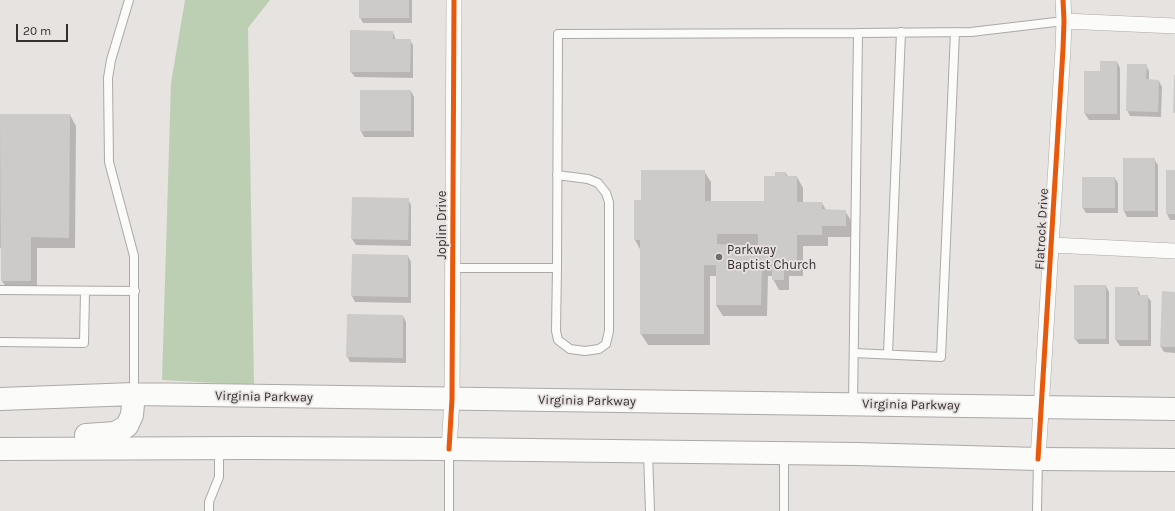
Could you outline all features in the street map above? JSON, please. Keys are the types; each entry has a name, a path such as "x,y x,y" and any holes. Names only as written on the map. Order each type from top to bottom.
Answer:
{"main road":[{"name":"Virginia Parkway","path":"0,399 134,394 1042,408 1175,408"},
{"path":"2,449 28,437 115,433 127,426 132,415 134,394"},
{"path":"2,449 449,449 1175,460"}],"street":[{"name":"Joplin Drive","path":"449,449 452,399 454,0"},
{"name":"Flatrock Drive","path":"1038,459 1052,245 1064,21 1063,0"},
{"path":"1064,21 1175,26"},
{"path":"1052,245 1175,251"}],"lane":[{"path":"129,0 111,60 108,78 109,162 134,256 134,394"},
{"path":"557,175 588,179 598,183 606,193 609,202 609,331 606,344 599,349 585,351 570,348 558,340 556,331 557,268 557,175 558,34 955,32 998,29 1064,21"},
{"path":"888,354 901,32"},
{"path":"854,353 941,357 955,32"},
{"path":"853,404 858,33"},
{"path":"453,268 557,268"},
{"path":"0,290 135,291"},
{"path":"0,342 84,343 84,291"},
{"path":"209,511 209,502 219,477 219,448"},
{"path":"449,449 449,511"},
{"path":"648,452 650,511"},
{"path":"784,453 784,511"},
{"path":"1037,511 1038,459"}],"green space":[{"path":"185,0 270,0 248,28 254,385 162,380 171,83"}],"building":[{"path":"359,0 409,0 409,18 359,18"},
{"path":"350,30 393,31 393,39 411,39 410,72 350,72"},
{"path":"1100,61 1117,61 1117,114 1084,114 1084,71 1100,71"},
{"path":"1127,64 1147,64 1146,79 1159,80 1158,112 1126,111"},
{"path":"1174,75 1175,113 1173,113"},
{"path":"360,90 411,90 411,131 360,131"},
{"path":"0,114 70,114 69,238 31,237 31,281 1,281"},
{"path":"1123,158 1155,158 1155,211 1123,211"},
{"name":"Parkway Baptist Church","path":"641,170 705,170 705,201 764,201 764,176 775,176 775,172 786,172 786,176 797,176 797,202 822,202 822,209 846,210 846,226 822,226 822,235 797,235 797,265 784,265 784,280 772,280 772,265 762,265 761,305 716,305 716,265 704,265 704,334 640,334 640,240 634,240 634,200 641,200","holes":["717,234 758,234 758,250 733,250 733,245 717,244"]},
{"path":"1166,170 1175,170 1175,214 1166,214"},
{"path":"1082,177 1115,177 1115,208 1082,208"},
{"path":"352,197 409,198 408,240 351,239"},
{"path":"352,254 408,255 408,297 351,296"},
{"path":"1074,285 1106,285 1106,339 1074,339"},
{"path":"1115,287 1138,287 1138,295 1148,295 1148,340 1115,340"},
{"path":"1162,291 1175,292 1175,347 1160,347"},
{"path":"347,314 403,315 403,358 346,357"}],"cycle path":[{"path":"449,449 452,399 454,0"},
{"path":"1038,459 1063,49 1063,0"}],"place":[{"name":"Parkway Baptist Church","path":"719,257"}]}
